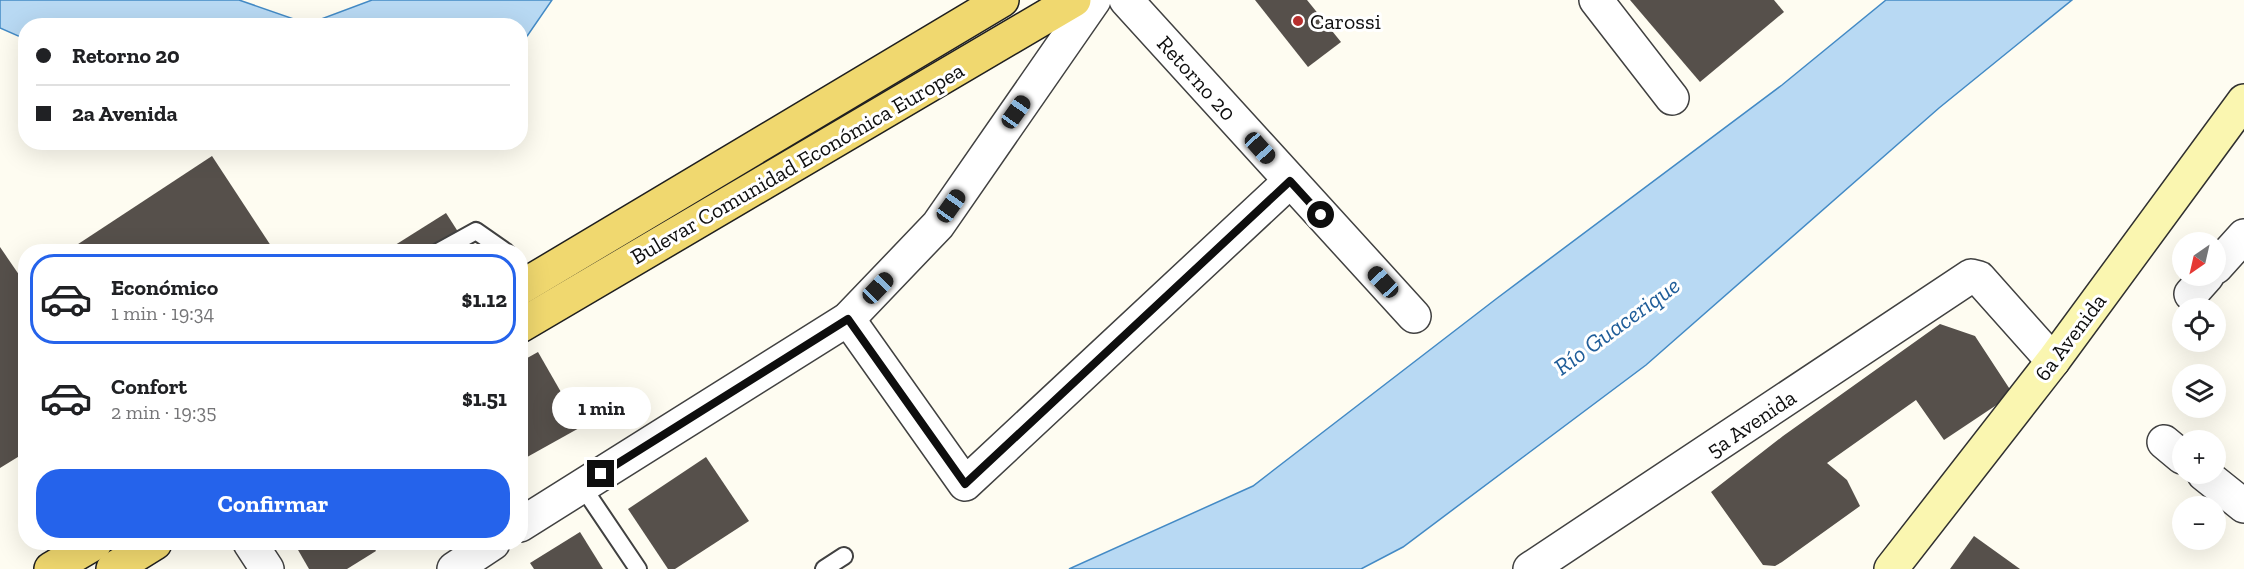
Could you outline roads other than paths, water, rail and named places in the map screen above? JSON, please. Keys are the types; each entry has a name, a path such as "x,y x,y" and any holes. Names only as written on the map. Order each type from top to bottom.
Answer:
{"main road":[{"name":"Bulevar Comunidad Económica Europea","path":"528,275 1002,0"},
{"name":"Bulevar Comunidad Económica Europea","path":"528,321 1074,0"},
{"path":"51,569 83,550"},
{"path":"112,569 143,550"}],"street":[{"path":"528,520 848,319 938,225 1094,0"},
{"name":"Retorno 20","path":"1126,0 1414,316"},
{"path":"1596,0 1672,98"},
{"name":"6a Avenida","path":"1891,569 2053,361 2244,101"},
{"path":"848,319 965,484 1290,181"},
{"path":"2226,256 2244,237"},
{"name":"5a Avenida","path":"1530,569 1971,276 1979,278 2053,361"},
{"path":"2219,484 2241,499"},
{"path":"255,550 267,569"},
{"path":"454,569 483,550"}],"lane":[{"path":"452,244 476,231 495,244"},
{"path":"582,486 638,569"},
{"path":"824,569 844,556"}],"water":[{"path":"0,0 239,0 291,18 18,18 18,36 0,28"},
{"path":"372,0 552,0 528,35 528,18 324,18"},
{"name":"Río Guacerique","path":"1886,0 2072,0 1939,108 1646,365 1403,547 1361,569 1069,569 1253,486 1496,299 1782,85"}],"place":[{"name":"Carossi","path":"1298,21"}]}
